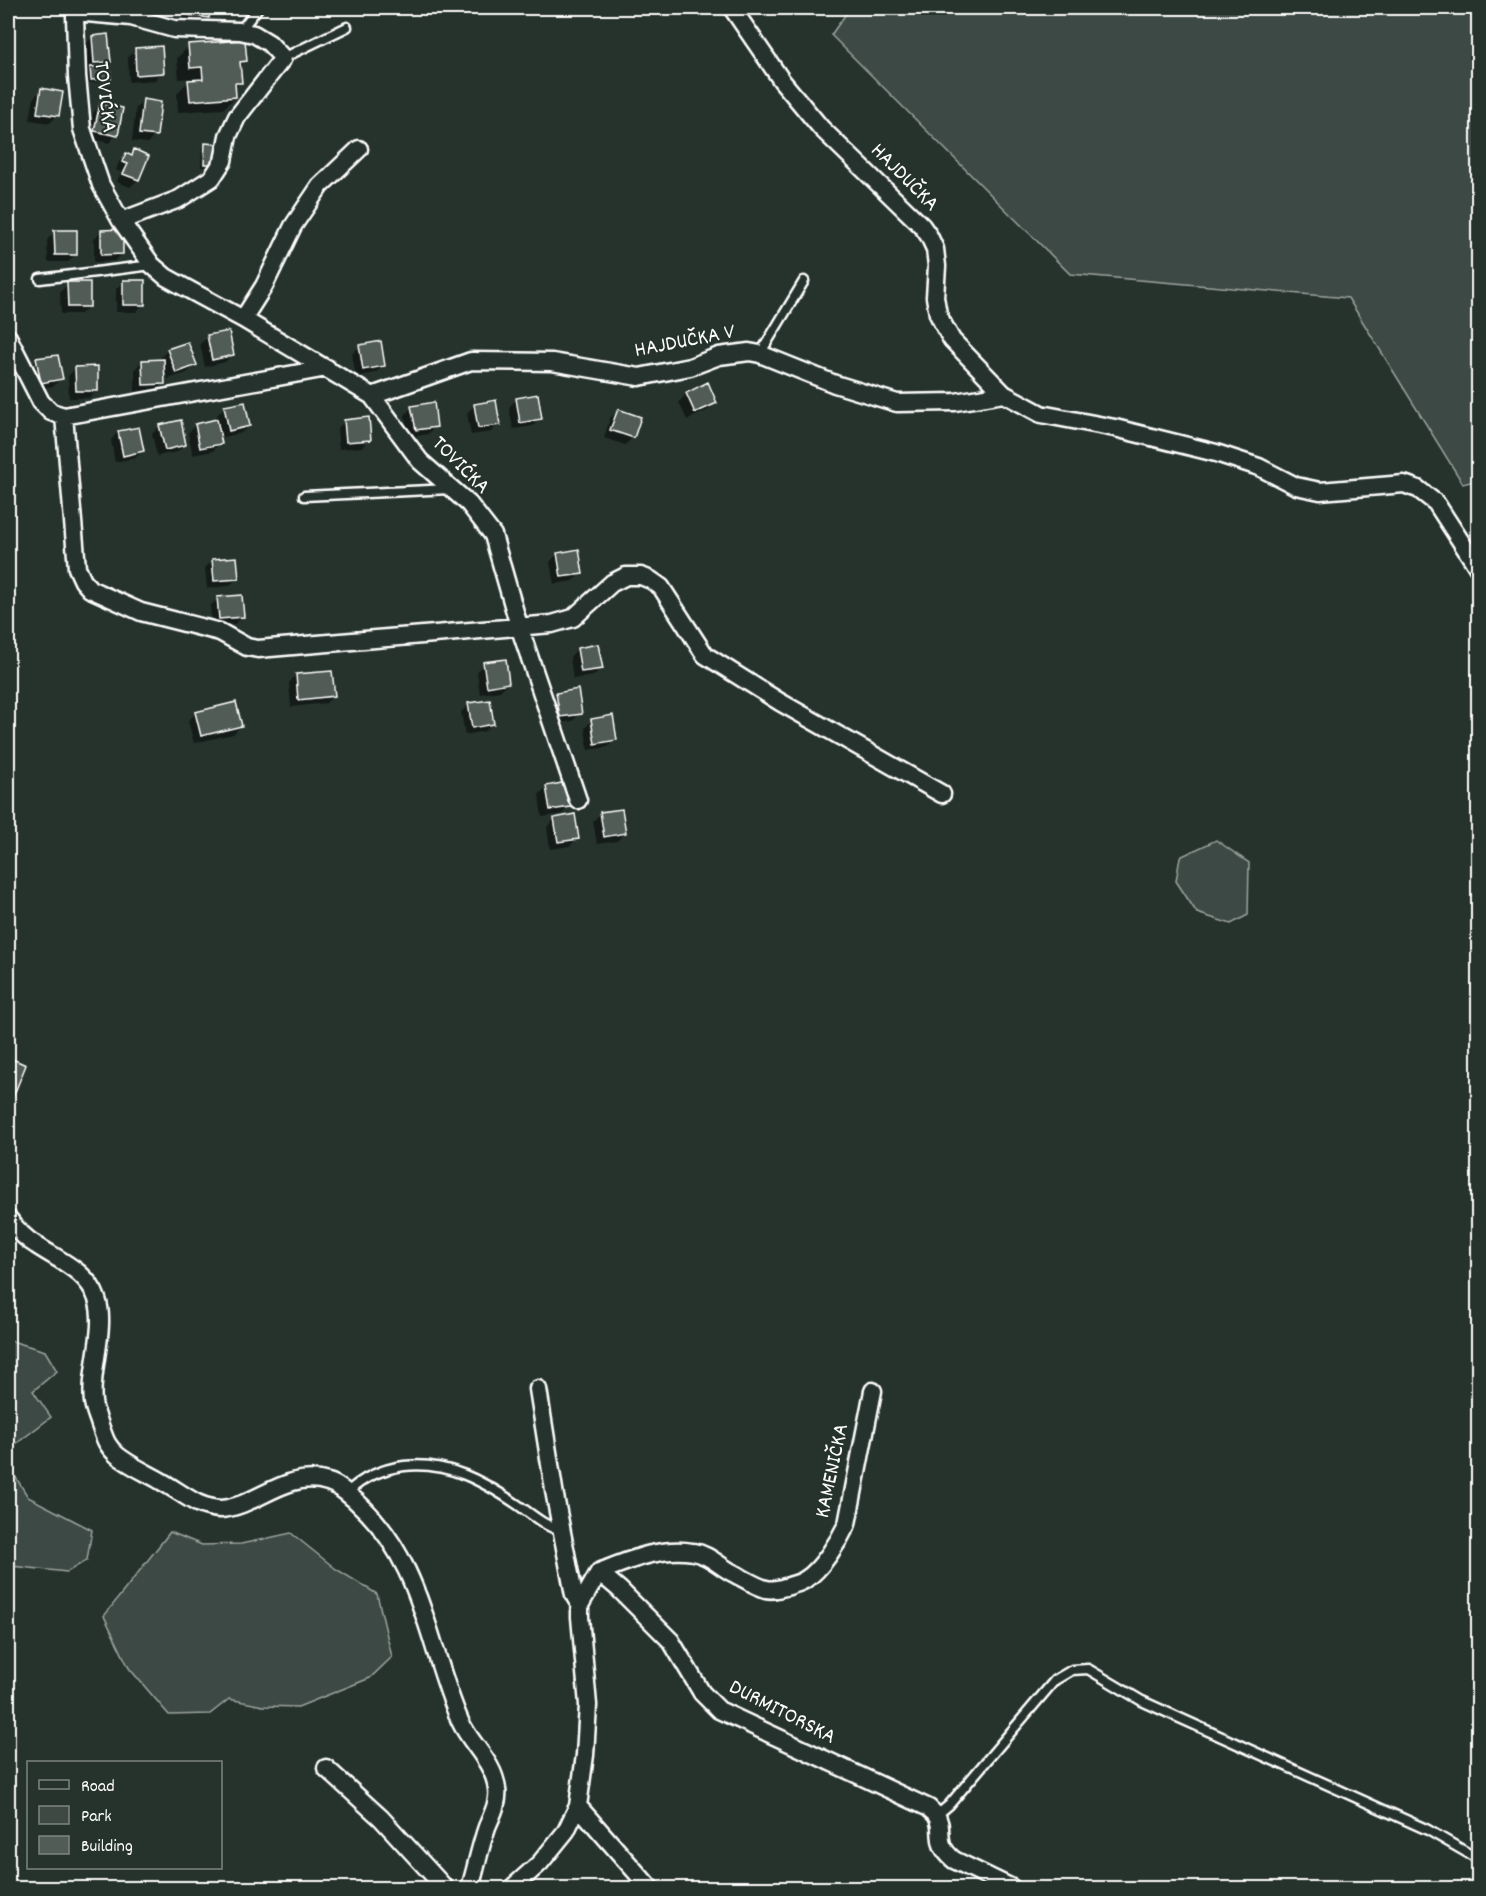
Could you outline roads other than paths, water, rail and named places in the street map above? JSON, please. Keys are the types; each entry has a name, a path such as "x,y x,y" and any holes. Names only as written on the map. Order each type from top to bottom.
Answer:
{"street":[{"name":"HAJDUČKA","path":"732,8 782,81 821,128 922,226 935,249 937,266 935,297 938,314 952,340 1004,394 1041,414 1115,428 1216,453 1259,467 1296,486 1320,491 1404,484 1418,489 1436,503 1479,568"},
{"path":"76,10 131,17 174,28 240,31 254,34 269,43 283,58 237,117 228,136 223,161 212,178 179,200 121,221"},
{"name":"TOVIĆKA","path":"76,10 77,76 82,129 100,185 121,221 152,265 166,277 243,319 372,396 420,461 469,504 493,535 519,626 578,800"},
{"path":"243,319 264,286 293,226 320,186 359,149"},
{"path":"8,338 41,402 51,412 64,416 327,368"},
{"name":"HAJDUČKA V","path":"372,396 471,360 552,362 639,377 690,367 719,356 749,352 760,354 835,384 897,403 955,402 1004,394"},
{"path":"64,416 76,562 83,581 90,589 141,612 220,632 247,647 258,649 552,624 573,618 612,583 626,576 640,576 661,587 705,655 780,702 942,794"},
{"path":"8,1218 21,1234 36,1246 77,1271 91,1286 98,1300 100,1323 93,1382 93,1403 106,1444 119,1456 210,1508 229,1507 283,1484 301,1480 317,1479 331,1482 369,1513 388,1535 406,1565 461,1723 493,1769 498,1792 470,1888"},
{"path":"538,1389 561,1531 574,1595 580,1605"},
{"name":"KAMENIČKA","path":"599,1572 631,1560 676,1550 705,1555 730,1571 766,1589 777,1590 804,1581 815,1572 847,1524 873,1390"},
{"path":"512,1888 540,1863 566,1831 578,1806 585,1755 588,1705 580,1605 599,1572"},
{"name":"DURMITORSKA","path":"599,1572 671,1641 702,1693 719,1710 928,1808 936,1816"},
{"path":"326,1768 381,1818 445,1888"},
{"path":"578,1806 650,1888"},
{"path":"936,1816 940,1840 948,1855 1012,1888"}],"lane":[{"path":"240,31 258,8"},
{"path":"283,58 347,27"},
{"path":"40,279 152,265"},
{"path":"760,354 804,280"},
{"path":"304,495 453,489"},
{"path":"347,1493 360,1482 385,1470 414,1465 443,1467 470,1476 549,1527 561,1531"},
{"path":"936,1816 949,1806 1055,1680 1072,1670 1088,1669 1142,1701 1428,1830 1479,1859"}]}
